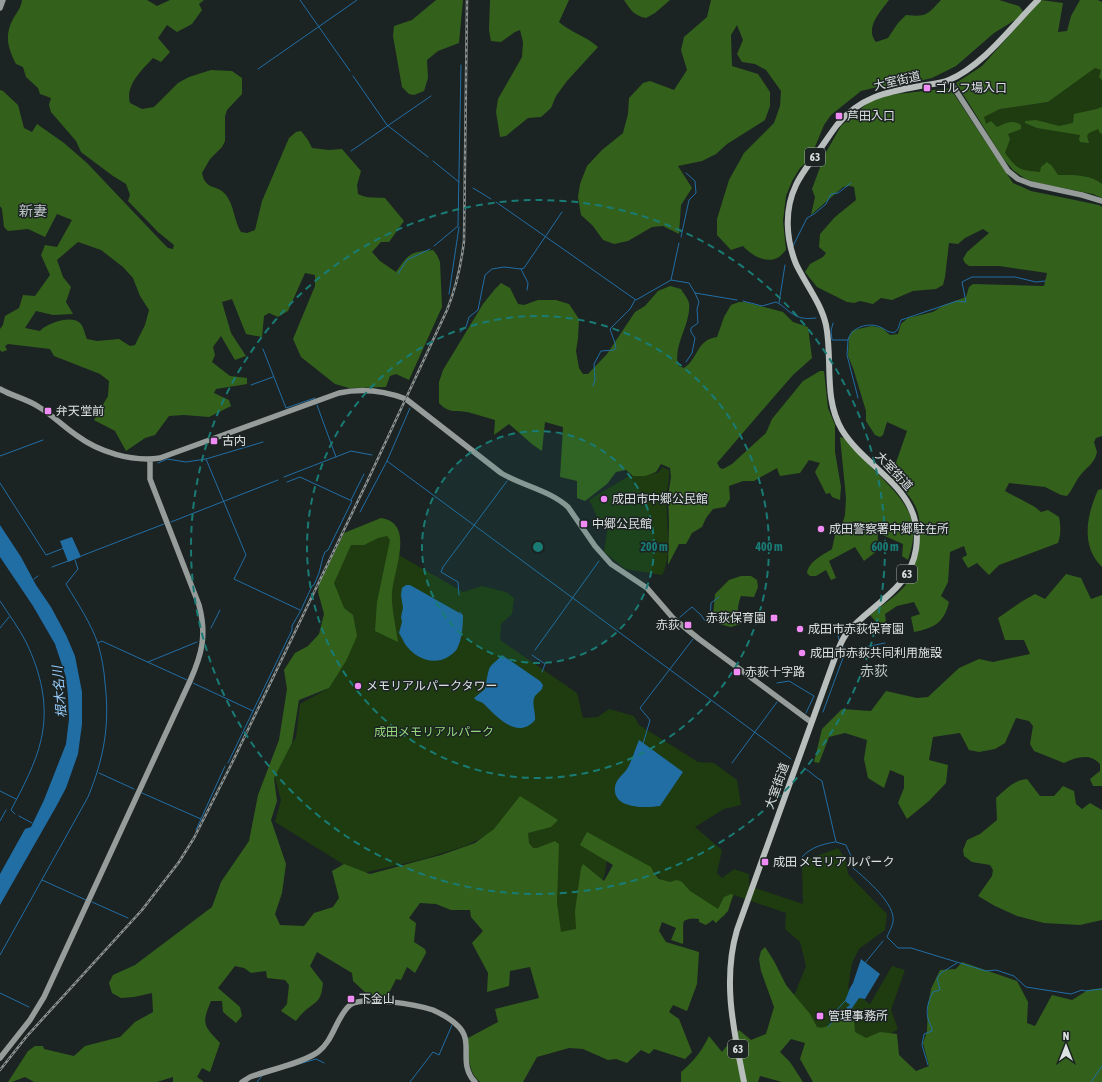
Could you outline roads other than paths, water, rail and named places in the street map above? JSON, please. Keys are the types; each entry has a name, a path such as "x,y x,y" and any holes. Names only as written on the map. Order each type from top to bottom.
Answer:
{"main road":[{"name":"大室街道","path":"744,1082 734,1032 730,999 730,972 733,943 751,888 836,654 846,634 904,580 913,561 916,549 916,524 905,498 843,432 834,413 830,391 828,338 825,322 821,308 797,266 790,249 788,224 791,198 801,176 836,127 854,109 878,95 949,80 967,71 981,60 1038,0"}],"street":[{"path":"0,8 3,0"},
{"path":"949,80 1008,171 1018,179 1031,184 1102,201"},
{"path":"0,388 38,407 77,436 98,448 126,456 150,459 167,456 340,393 370,391 394,395 406,399 501,473 512,480 551,495 562,502 568,507 594,546 611,564 647,588 673,618 699,639 811,722"},
{"path":"0,1058 30,1020 44,997 201,656 204,626 199,605 150,479 150,459"},
{"path":"242,1082 250,1077 308,1058 319,1052 328,1042 345,1010 351,1004 369,1000 432,1010 451,1020 458,1026 466,1039 467,1070 470,1077 475,1082"}],"water":[{"path":"0,525 51,607 75,656 82,692 82,724 78,754 66,788 0,905 0,874 25,829 31,827 44,800 66,744 69,719 66,677 55,644 33,606 0,557"},
{"path":"72,537 81,557 68,562 60,541"},
{"path":"406,585 410,585 463,615 462,632 459,645 457,649 448,657 442,660 430,661 419,657 405,644 399,633 402,622 401,617 403,608 401,595 402,588"},
{"path":"502,655 540,681 543,685 542,689 535,696 535,720 529,726 522,728 508,725 484,704 474,698 485,689 490,667"},
{"path":"639,740 683,772 660,806 631,806 619,800 615,794 615,787 618,779 629,766"},
{"path":"861,959 880,974 865,999 859,998 850,1011 846,1008 850,1005 845,1001"}],"waterway":[{"path":"300,0 350,71"},
{"path":"258,69 357,0"},
{"path":"434,246 458,226 461,65"},
{"path":"353,76 387,125 428,157"},
{"path":"351,151 431,96"},
{"path":"433,161 459,182"},
{"path":"681,237 689,200 696,193 695,181 686,173"},
{"path":"793,246 807,218 826,204 831,194 838,193 851,183"},
{"path":"473,188 491,199"},
{"path":"496,202 636,300 671,280 689,283 695,293 737,300"},
{"path":"460,332 466,327 469,317 478,310 485,275 492,269 504,267 524,268 562,212"},
{"path":"449,294 459,227"},
{"path":"671,280 679,243"},
{"path":"398,274 407,260 430,249"},
{"path":"779,303 785,265"},
{"path":"521,269 528,283 527,290"},
{"path":"833,323 831,331 832,340 848,340 853,332 866,325 880,327 889,332 895,332 901,320 957,301 966,302 962,282 972,277 1015,277 1036,282 1045,281"},
{"path":"686,362 692,353 695,338 691,332 691,328 698,323 697,309 699,302 695,293"},
{"path":"593,386 595,380 594,364 601,351 614,350 616,348 610,329 630,309 635,300"},
{"path":"743,301 762,306 776,302 798,317 816,318"},
{"path":"848,340 847,355 858,398"},
{"path":"263,349 286,408 315,398"},
{"path":"251,385 273,377"},
{"path":"317,405 336,457"},
{"path":"360,512 387,461 410,408"},
{"path":"0,456 43,440"},
{"path":"158,463 167,459 186,462 206,459 263,442"},
{"path":"284,477 351,451 372,455"},
{"path":"206,459 246,555 234,579 300,610"},
{"path":"387,461 791,759"},
{"path":"351,500 364,474"},
{"path":"228,763 292,630 292,626 312,586 314,585 325,552 328,550 352,501 300,477 287,482"},
{"path":"171,522 278,480"},
{"path":"459,595 458,582 441,572 443,567 507,481"},
{"path":"0,483 46,555 64,548"},
{"path":"81,556 164,524"},
{"path":"0,955 88,797 94,783 102,755 107,713 104,673 101,654 92,629 66,584 78,569 75,560"},
{"path":"52,567 68,561"},
{"path":"535,650 599,561"},
{"path":"34,579 38,576"},
{"path":"680,617 692,607 705,621 710,618 711,603 719,597"},
{"path":"0,601 26,642 36,666 44,702 43,727 39,749 24,785 11,810 15,814"},
{"path":"211,628 220,610"},
{"path":"0,628 9,617"},
{"path":"839,640 838,636 840,625"},
{"path":"643,744 650,720 640,708 693,639"},
{"path":"98,643 102,641 187,680"},
{"path":"148,662 197,642"},
{"path":"865,647 885,643"},
{"path":"823,712 844,655 848,652 860,649"},
{"path":"532,655 545,664 542,672"},
{"path":"777,683 789,681 814,696 806,713"},
{"path":"193,683 253,711"},
{"path":"732,763 777,702"},
{"path":"196,830 225,766"},
{"path":"804,768 822,781 836,842 846,845 851,856 853,868 879,892 890,908 893,915 893,922 887,937 898,948 911,948 986,971 996,970 1014,976 1026,987 1071,994 1082,990 1102,989"},
{"path":"99,773 134,789"},
{"path":"0,791 16,799"},
{"path":"142,793 201,819"},
{"path":"0,821 6,810"},
{"path":"19,816 32,823"},
{"path":"802,857 817,846 835,842"},
{"path":"42,880 86,900"},
{"path":"92,902 128,918"},
{"path":"865,963 883,941"},
{"path":"928,1065 922,1045 924,1034 932,1031 927,1014 928,1003 933,992 940,990 937,978 941,973 957,963"},
{"path":"0,993 29,1007"},
{"path":"828,1027 832,1022 834,1013 845,1001"},
{"path":"410,1082 433,1052 439,1055 452,1025"},
{"path":"299,1064 316,1059 324,1063"},
{"path":"1091,1082 1102,1066"},
{"path":"257,1082 262,1076"}],"railway":[{"path":"0,1070 27,1036 142,910 179,862 194,838 230,767 367,482 447,310 458,277 464,241 467,0"}],"place":[{"name":"ゴルフ場入口","path":"927,88"},
{"name":"芦田入口","path":"839,116"},
{"name":"弁天堂前","path":"48,411"},
{"name":"古内","path":"214,441"},
{"name":"成田市中郷公民館","path":"604,499"},
{"name":"中郷公民館","path":"584,524"},
{"name":"成田警察署中郷駐在所","path":"821,529"},
{"name":"赤荻保育園","path":"774,618"},
{"name":"赤荻","path":"688,625"},
{"name":"成田市赤荻保育園","path":"800,629"},
{"name":"成田市赤荻共同利用施設","path":"802,653"},
{"name":"赤荻十字路","path":"737,672"},
{"name":"メモリアルパークタワー","path":"358,686"},
{"name":"成田 メモリアルパーク","path":"765,862"},
{"name":"下金山","path":"351,999"},
{"name":"管理事務所","path":"820,1016"}],"district":[{"name":"新妻","path":"33,211"},
{"name":"赤荻","path":"874,671"}],"water label":[{"name":"根木名川","path":"59,692"}],"park label":[{"name":"成田メモリアルパーク","path":"434,732"}]}
